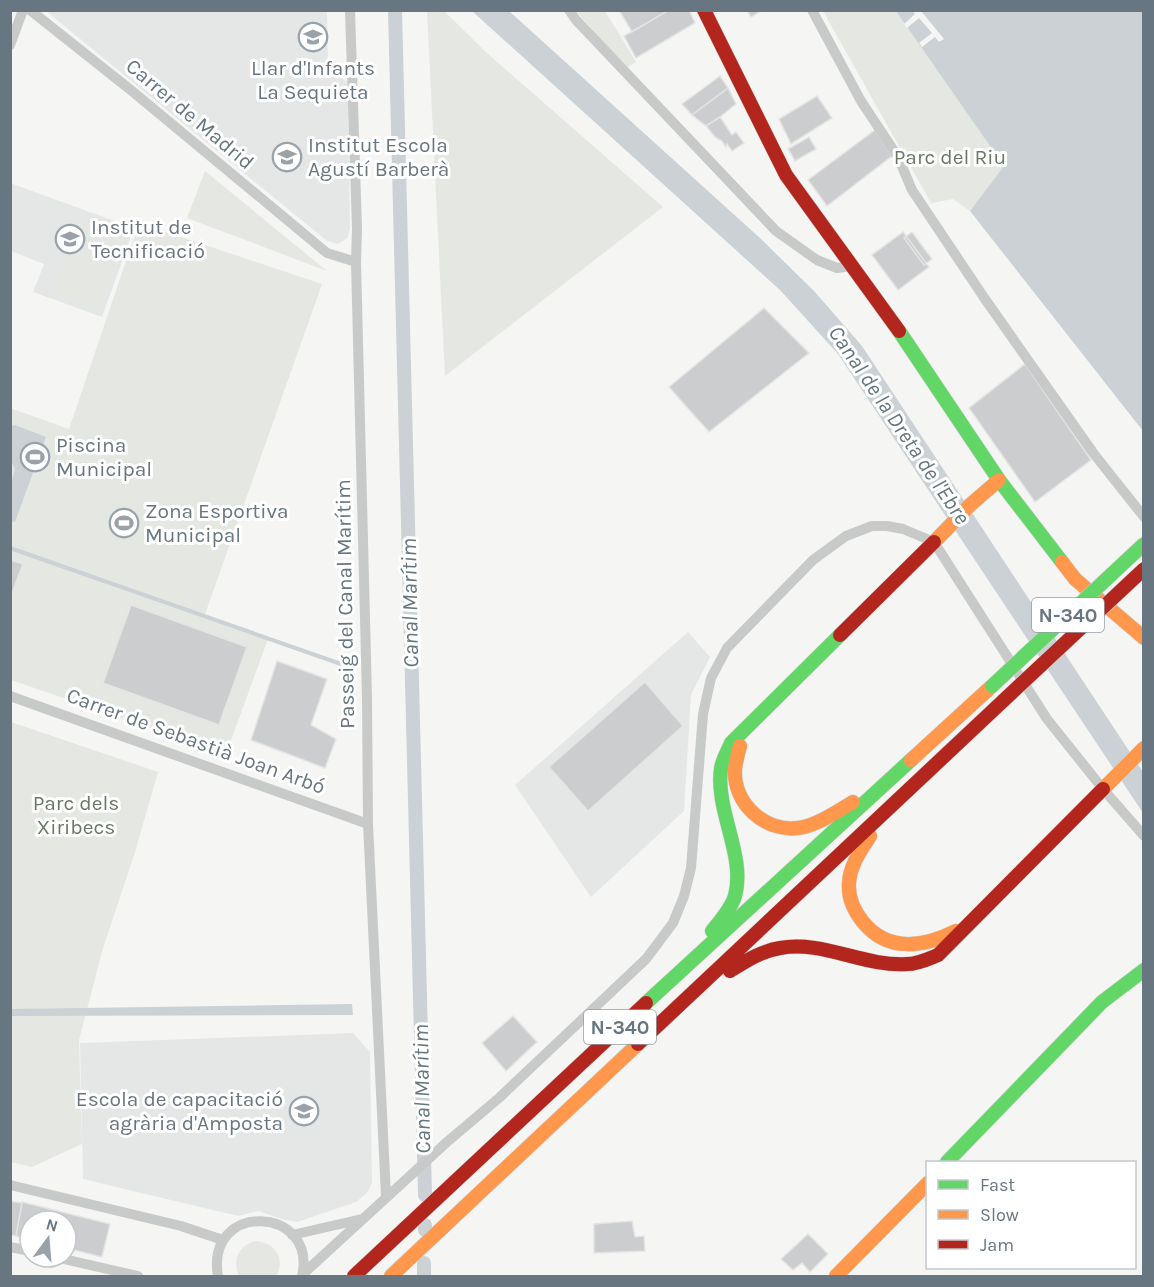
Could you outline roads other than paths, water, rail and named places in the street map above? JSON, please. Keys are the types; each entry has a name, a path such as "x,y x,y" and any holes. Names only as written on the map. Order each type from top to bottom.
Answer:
{"main road":[{"path":"704,10 786,175 898,330 999,480 1075,579 1143,638"},
{"path":"688,964 722,918 735,895 736,874 722,800 721,768 731,743 970,505 999,480"},
{"name":"N-340","path":"354,1276 1143,544"},
{"name":"N-340","path":"391,1276 1143,569"},
{"path":"754,720 739,748 735,770 739,793 751,813 769,825 798,828 825,818 889,780"},
{"path":"661,1023 746,960 779,947 808,945 891,964 913,964 938,955 1143,748"},
{"path":"887,810 856,858 849,882 852,906 866,928 880,939 906,946 942,939 969,924"},
{"path":"948,1161 1102,1002 1143,970"},
{"path":"836,1276 926,1184"}],"street":[{"path":"10,45 23,10"},
{"name":"Carrer de Madrid","path":"30,10 132,91 327,253 356,262"},
{"name":"Passeig del Canal Marítim","path":"350,10 368,698 368,824 387,1196"},
{"path":"569,10 584,29 776,231 817,260 837,268 853,266"},
{"path":"812,10 861,101 898,157 912,190 1094,454 1143,517"},
{"path":"302,1275 446,1142 499,1098 646,959 674,923 691,868 703,714 711,678 727,648 813,560 846,536 872,526 888,526 934,542 1047,719 1106,785 1143,836"},
{"name":"Carrer de Sebastià Joan Arbó","path":"10,696 368,824"},
{"path":"10,1185 182,1226 223,1240"},
{"path":"292,1234 364,1219"},
{"path":"218,1276 216,1265 223,1240 232,1230 257,1220 270,1221 282,1226 292,1234 300,1246 304,1260 302,1275"},
{"path":"78,1262 138,1276"}],"water":[{"name":"Canal de la Dreta de l'Ebre","path":"472,11 509,11 761,239 814,291 862,346 1143,772 1143,813 838,354 780,290"},
{"path":"896,11 1143,11 1143,431 970,211 1004,166"},
{"path":"15,425 46,437 15,522 10,521 11,483 15,469 11,461 10,426"},
{"path":"352,1004 353,1015 10,1016 11,1009"}],"waterway":[{"name":"Canal Marítim","path":"395,10 425,1195"},
{"path":"10,548 341,664"},
{"name":"Canal Marítim","path":"407,669 412,669"},
{"name":"Canal Marítim","path":"425,1225 425,1230"},
{"name":"Canal Marítim","path":"424,1263 424,1276"}],"place":[{"name":"Llar d'Infants La Sequieta","path":"313,37"},
{"name":"Institut Escola Agustí Barberà","path":"287,157"},
{"name":"Institut de Tecnificació","path":"70,239"},
{"name":"Piscina Municipal","path":"35,457"},
{"name":"Zona Esportiva Municipal","path":"124,523"},
{"name":"Escola de capacitació agrària d'Amposta","path":"304,1111"}],"park label":[{"name":"Parc del Riu","path":"950,157"},
{"name":"Parc dels Xiribecs","path":"76,815"}]}
